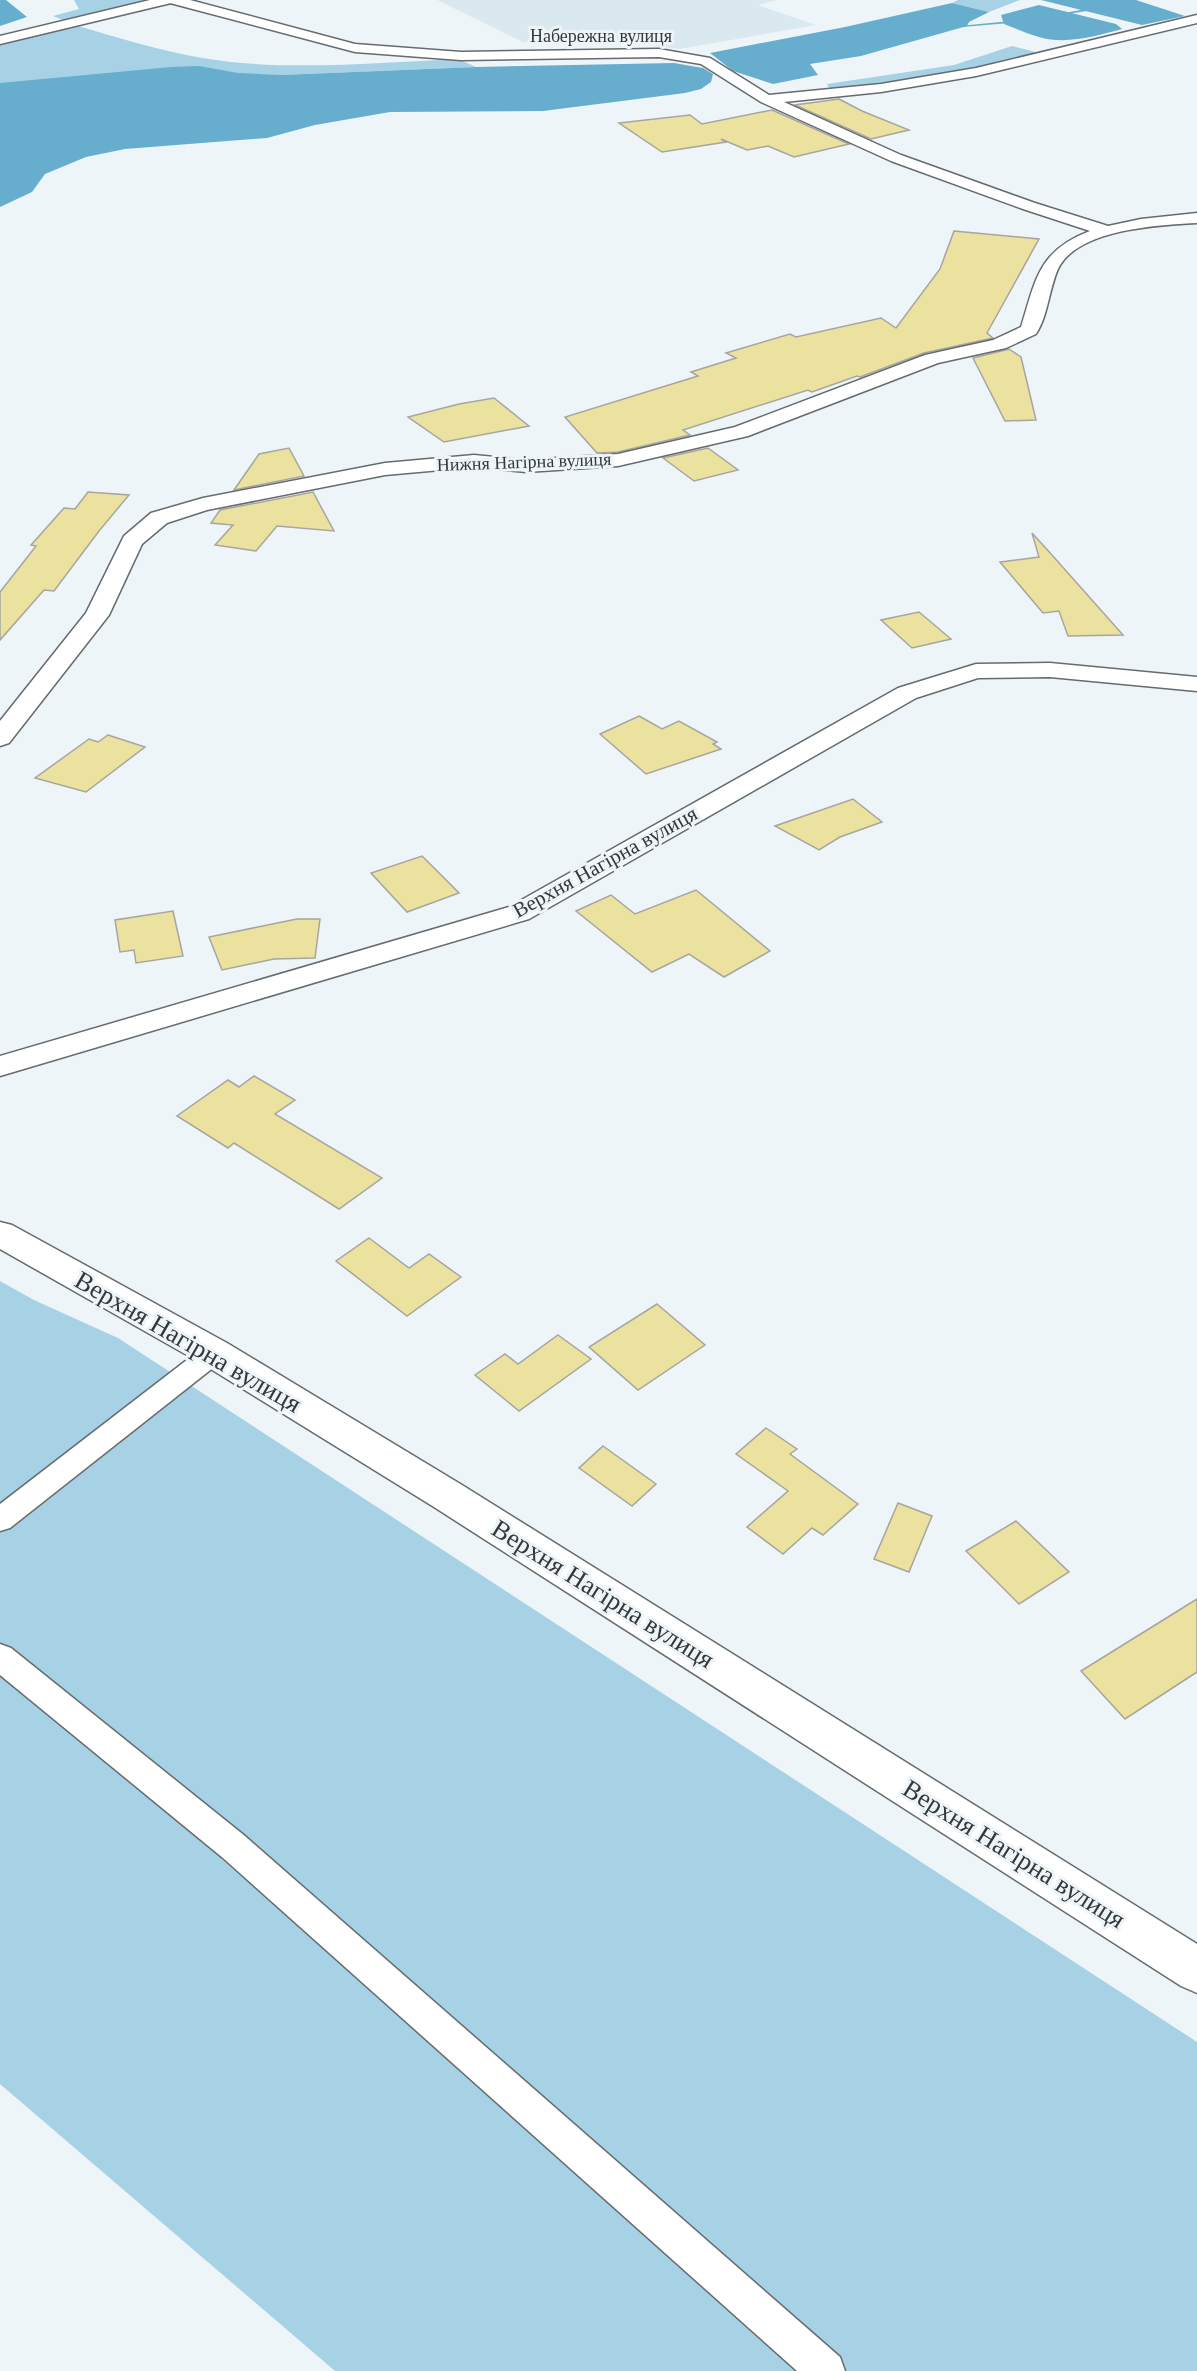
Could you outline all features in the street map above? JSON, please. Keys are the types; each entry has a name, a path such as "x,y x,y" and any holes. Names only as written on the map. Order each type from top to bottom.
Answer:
{"street":[{"path":"0,40 166,0"},
{"name":"Набережна вулиця","path":"175,0 355,48 461,56 647,53 687,56 705,61 766,99 896,158 1029,206 1105,230"},
{"path":"766,99 881,88 976,72 1197,19"},
{"name":"Нижня Нагірна вулиця","path":"0,738 97,615 132,541 159,518 203,504 385,469 474,461 526,466 618,460 741,432 932,359 999,344 1029,330 1053,262 1064,249 1105,230 1197,218"},
{"name":"Верхня Нагірна вулиця","path":"0,1066 519,913 907,693 976,671 1050,670 1197,684"},
{"name":"Верхня Нагірна вулиця","path":"0,1234 214,1353 448,1496 1197,1970"}],"lane":[{"path":"0,1520 214,1353"},
{"path":"0,1657 234,1847 826,2371"}],"shaded area":[{"path":"0,0 6,0 27,17 0,26"},
{"path":"74,0 166,0 72,24 177,53 220,61 296,65 458,59 476,67 281,75 228,74 0,90 0,40 70,23 53,16 79,9"},
{"path":"437,0 776,0 758,5 816,25 680,49 609,40 523,42"},
{"path":"958,0 1020,0 989,12 952,3"},
{"path":"1041,0 1136,0 1185,16 1142,25"},
{"path":"952,3 989,12 969,22 967,26 861,56 810,64 818,75 773,84 733,71 710,53 845,27"},
{"path":"1039,5 1116,24 1122,29 1081,39 1060,40 1035,36 1004,24 1001,15"},
{"path":"1012,46 1047,55 1005,65 832,94 827,84 954,65"},
{"path":"674,63 703,68 713,74 711,82 701,89 685,93 543,111 390,112 315,125 267,138 125,149 86,157 45,174 32,192 0,207 0,83 199,66 238,73 281,75 476,67"},
{"path":"0,1281 34,1300 118,1338 1197,2042 1197,2371 335,2371 0,2084"}],"building":[{"path":"839,99 909,130 871,139 795,105"},
{"path":"772,110 849,144 794,157 768,146 747,150 721,139 726,142 662,152 619,123 690,115 702,124"},
{"path":"954,231 1039,239 987,333 993,338 924,353 860,377 857,376 812,392 808,390 683,430 690,435 618,452 597,453 565,417 698,376 691,372 736,358 726,353 790,334 796,337 881,318 896,328 940,269"},
{"path":"1009,349 1021,357 1036,420 1005,421 973,358"},
{"path":"494,398 529,426 444,442 408,417 459,404"},
{"path":"289,448 304,476 234,490 259,454"},
{"path":"708,448 738,470 694,481 663,458"},
{"path":"88,492 129,495 54,591 44,590 0,640 0,592 36,546 31,545 64,508 75,509"},
{"path":"313,492 334,531 277,526 256,551 215,545 233,525 211,523 220,510"},
{"path":"1032,533 1123,635 1068,636 1059,611 1043,613 1000,562 1039,557"},
{"path":"919,612 951,639 912,648 881,620"},
{"path":"639,716 662,729 679,721 717,742 713,744 721,749 646,774 600,734"},
{"path":"108,735 145,747 86,792 35,778 89,739 98,742"},
{"path":"853,799 882,822 840,837 819,850 775,826"},
{"path":"422,856 459,893 407,912 371,873"},
{"path":"696,890 770,951 724,977 689,954 652,972 576,911 611,895 635,914"},
{"path":"173,911 183,956 136,963 134,950 120,952 115,920"},
{"path":"297,919 320,919 315,958 274,959 222,970 209,937"},
{"path":"254,1076 295,1100 275,1114 382,1178 339,1209 234,1143 228,1148 177,1116 228,1080 239,1087"},
{"path":"369,1238 409,1268 429,1254 461,1277 407,1316 336,1261"},
{"path":"657,1304 705,1345 638,1390 589,1347"},
{"path":"558,1335 591,1359 519,1411 475,1375 505,1354 518,1364"},
{"path":"766,1428 797,1449 790,1454 858,1504 823,1535 812,1528 783,1554 747,1527 788,1491 736,1454"},
{"path":"603,1446 656,1484 632,1506 579,1468"},
{"path":"898,1503 932,1516 909,1572 874,1559"},
{"path":"1016,1521 1069,1572 1019,1604 966,1551"},
{"path":"1197,1599 1197,1672 1125,1719 1081,1671"}],"waterway":[{"path":"1055,15 1097,8"},
{"path":"951,27 1020,21"}]}
